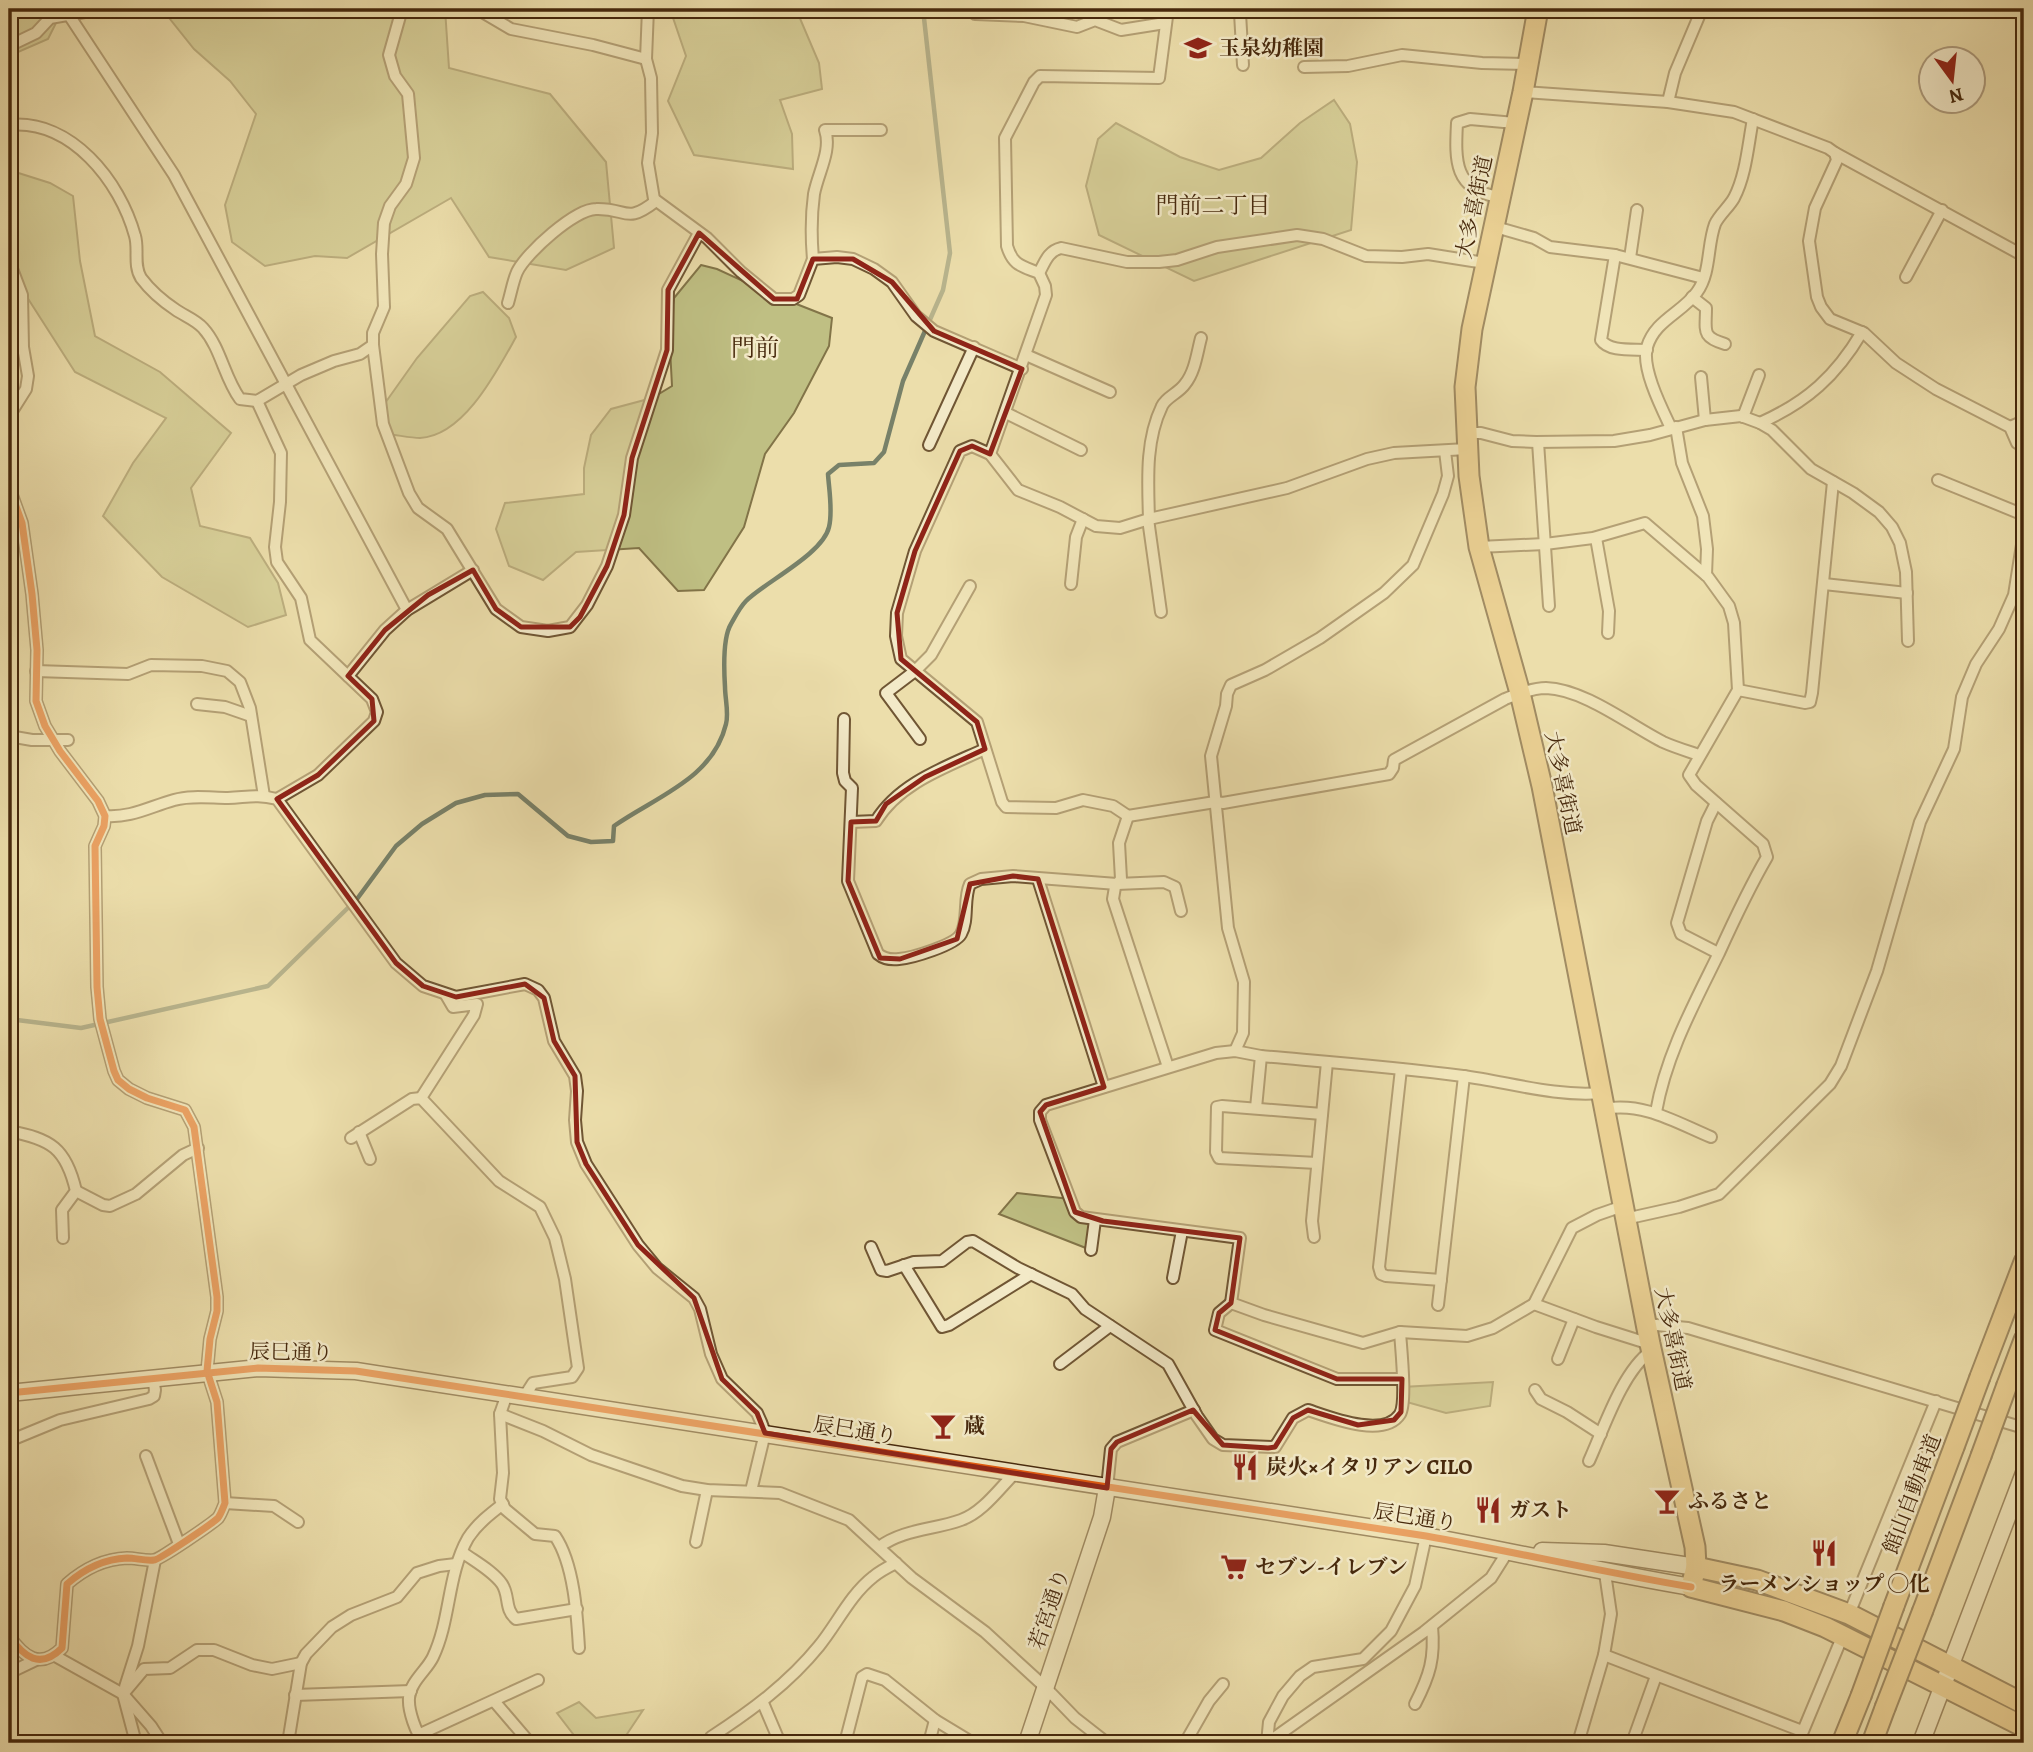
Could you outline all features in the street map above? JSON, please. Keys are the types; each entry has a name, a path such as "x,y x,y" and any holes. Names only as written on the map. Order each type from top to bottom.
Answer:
{"highway":[{"name":"大多喜街道","path":"1538,9 1470,340 1465,387 1466,441 1479,547 1520,693 1545,799 1649,1340 1695,1547 1696,1567 1691,1587"},
{"name":"館山自動車道","path":"1842,1743 2024,1262"},
{"path":"1872,1743 2024,1340"},
{"path":"1696,1567 1757,1580 1849,1614 2024,1704"},
{"path":"1691,1587 1784,1611 1843,1635 2024,1727"}],"street":[{"path":"9,46 36,33 50,18 67,11 102,9"},
{"path":"402,9 389,55 395,76 408,94 414,158 406,184 390,206 384,223 384,307 373,333 383,424 418,508 447,529 496,609 521,627 548,631 570,627 580,617 607,566 624,515 632,458 667,350 668,290 699,233"},
{"path":"477,9 510,29 593,45 646,59"},
{"path":"648,9 646,59 650,78 652,133 648,163 656,201 699,233 774,299 793,299 799,295 813,259 810,228 815,191 828,141 825,130 881,130"},
{"path":"970,9 975,14 1024,16 1077,27 1095,20 1121,30 1165,23"},
{"path":"990,454 1046,295 1039,273 1017,264 1011,258 1007,246 1005,138 1034,82 1040,76 1159,78 1168,9"},
{"path":"1220,9 1240,13 1243,65"},
{"path":"1668,102 1675,73 1702,9"},
{"path":"67,11 174,175 407,610"},
{"path":"1304,66 1348,66 1402,55 1482,63 1528,64"},
{"path":"1523,92 1668,102 1734,112 1828,148 2024,256"},
{"path":"1499,197 1482,194 1465,181 1456,158 1458,123 1471,119 1515,123"},
{"path":"1706,575 1707,550 1703,516 1682,463 1674,428 1658,400 1646,358 1657,326 1697,292 1703,278 1716,222 1733,200 1740,184 1753,119"},
{"path":"9,125 25,123 44,127 73,144 95,162 116,191 128,215 136,239 139,275 149,288 173,308 201,325 212,339 240,399 257,401 287,382 334,360 360,354 373,345"},
{"path":"1835,153 1837,160 1815,208 1809,241 1821,307 1830,319 1862,332 1896,363 1936,389 2010,427 2017,443 2024,447"},
{"path":"508,303 517,271 529,254 580,212 594,209 624,215 640,213 656,201"},
{"path":"1630,258 1637,210"},
{"path":"1906,277 1942,210"},
{"path":"1492,226 1534,238 1550,247 1615,254 1703,278"},
{"path":"1039,273 1054,249 1061,248 1128,262 1159,262 1177,260 1217,247 1297,235 1323,239 1366,256 1402,257 1428,254 1485,263"},
{"path":"1615,254 1601,340 1604,345 1612,347 1647,350"},
{"path":"813,259 853,259 874,269 892,282 916,316 934,331 1022,369"},
{"path":"9,261 22,295 23,347 28,376 26,389 9,416"},
{"path":"1692,297 1706,309 1706,334 1709,340 1725,344"},
{"path":"1760,423 1817,390 1848,355 1862,332"},
{"path":"1161,612 1149,519 1149,451 1163,403 1185,384 1192,372 1201,338"},
{"path":"929,445 974,347"},
{"path":"1026,355 1110,392"},
{"path":"1743,417 1759,375"},
{"path":"1701,377 1704,420"},
{"path":"257,401 281,453 280,502 275,547 277,562 301,598 310,640 372,699 376,712 374,721 318,775 277,799"},
{"path":"1006,413 1081,450"},
{"path":"1699,755 1665,743 1616,714 1572,695 1547,688 1520,693 1394,760 1389,774 1223,803 1128,816 1113,806 1083,800 1056,808 1006,807 1002,802 977,722 901,659 896,636 897,613 915,551 960,451 972,446 990,454 1018,490 1096,526 1120,528 1287,488 1367,459 1394,453 1445,451 1481,433 1512,441 1614,441 1650,435 1704,420 1743,417 1772,430 1811,469 1879,512 1892,527 1900,543 1906,572 1908,641"},
{"path":"2010,427 2024,421"},
{"path":"1538,442 1549,607"},
{"path":"1235,1051 1243,1033 1244,982 1228,928 1211,755 1227,694 1231,685 1265,670 1320,638 1384,593 1413,565 1443,494 1448,475 1445,451"},
{"path":"1938,480 2024,515"},
{"path":"1738,690 1805,704 1810,702 1833,482"},
{"path":"9,487 22,523 32,594 36,701 45,726 98,801 105,816 95,846 97,988 100,1019 114,1071 118,1080 129,1089 185,1111 194,1127 217,1297 206,1371 217,1402 225,1503 219,1517 163,1558 110,1560 88,1568 67,1584 62,1648 55,1656 36,1660 9,1673"},
{"path":"1071,584 1076,537 1083,519"},
{"path":"1479,547 1545,544 1596,537 1645,523 1706,575 1729,606 1734,623 1738,690 1689,775 1696,785 1763,844 1767,852 1746,891 1672,1053 1656,1112"},
{"path":"1231,1303 1363,1343 1400,1332 1467,1336 1493,1328 1534,1304 1572,1228 1597,1215 1679,1207 1718,1194 1830,1084 1841,1066 1877,971 1920,822 1954,749 1962,697 1976,664 1998,629 2014,595 2024,532"},
{"path":"1596,537 1609,611 1608,633"},
{"path":"348,676 385,630 407,610 473,570"},
{"path":"1824,584 1906,593"},
{"path":"920,739 886,693 915,671 930,655 970,586"},
{"path":"36,671 128,674 152,665 202,666 227,671 240,682 251,716 264,796"},
{"path":"197,704 225,707 251,716"},
{"path":"844,719 843,773 845,781 852,788 848,881 878,954 884,958 900,959 938,948 957,939 962,932 966,892 970,884 981,879 1013,876 1117,884 1170,883 1175,887 1181,911"},
{"path":"9,736 32,740 68,740"},
{"path":"851,822 876,821 886,804 926,777 985,749"},
{"path":"105,816 121,817 184,799 264,796 277,799 396,962 423,986 456,997 525,984 538,989 544,998 554,1041 575,1076 575,1120 578,1142 586,1164 638,1245 657,1268 694,1298 700,1309 711,1354 722,1379 757,1413 765,1433 751,1492"},
{"path":"1716,803 1707,821 1677,923 1681,934 1718,953"},
{"path":"1128,816 1119,843 1121,880 1117,884 1113,899 1168,1066"},
{"path":"1038,879 1104,1087"},
{"path":"421,1098 474,1015 477,1004 453,1007 446,995"},
{"path":"1402,1379 1337,1379 1214,1330 1219,1313 1231,1303 1240,1238 1081,1217 1075,1212 1040,1120 1040,1112 1046,1105 1168,1066 1216,1053 1235,1051 1261,1056 1464,1076 1588,1094 1602,1101 1656,1112 1711,1137"},
{"path":"1256,1108 1261,1056"},
{"path":"1314,1237 1312,1221 1326,1062"},
{"path":"1401,1069 1379,1267 1381,1274 1385,1276 1441,1280"},
{"path":"1438,1305 1464,1076"},
{"path":"370,1159 355,1135 412,1099 421,1098"},
{"path":"421,1098 499,1181 540,1207 555,1238 565,1279 578,1368 572,1377 533,1382 524,1397"},
{"path":"1317,1163 1219,1158 1216,1152 1217,1107 1222,1105 1322,1114"},
{"path":"9,1131 37,1136 58,1150 65,1158 76,1191"},
{"path":"76,1191 110,1206 136,1194 183,1155 198,1148"},
{"path":"63,1238 62,1210 76,1191"},
{"path":"1091,1250 1095,1220"},
{"path":"1174,1278 1182,1231"},
{"path":"871,1247 881,1270 887,1271 914,1262 942,1261 967,1242 974,1241 1031,1275 1072,1294 1086,1309 1168,1364 1213,1439 1223,1445 1275,1447 1293,1418 1308,1410 1358,1425 1374,1426 1394,1420 1401,1412 1400,1332"},
{"path":"904,1265 942,1326 949,1325 1031,1275"},
{"path":"1534,1304 1574,1319 1649,1340 1688,1328 2024,1428"},
{"path":"1558,1359 1574,1319"},
{"path":"1060,1364 1110,1326"},
{"path":"1589,1461 1649,1340"},
{"name":"辰巳通り","path":"9,1393 206,1371 258,1368 344,1370 1426,1536 1605,1573 1691,1587"},
{"path":"9,1441 60,1420 149,1398 154,1395 155,1390 153,1378"},
{"path":"1535,1390 1541,1399 1601,1434"},
{"path":"507,1394 500,1414 503,1473 500,1499 535,1534 555,1536 562,1546 577,1609 579,1648"},
{"path":"1849,1614 1936,1401"},
{"path":"1107,1488 1111,1449 1118,1442 1194,1410"},
{"path":"500,1414 614,1464 682,1486 707,1490 780,1493 849,1520 912,1578 985,1632 1075,1718 1107,1743"},
{"path":"146,1456 179,1544"},
{"path":"1921,1743 1945,1686 2024,1473"},
{"path":"879,1548 893,1537 962,1520 974,1514 1014,1474"},
{"name":"若宮通り","path":"1027,1743 1102,1517 1107,1488"},
{"path":"696,1542 707,1490"},
{"path":"225,1503 274,1506 298,1522"},
{"path":"503,1504 482,1520 469,1537 456,1564 444,1631 432,1659 411,1691 409,1699 421,1739 538,1680"},
{"path":"1267,1743 1269,1722 1283,1696 1300,1676 1313,1667 1363,1659 1391,1631 1415,1586 1426,1536"},
{"path":"1267,1743 1432,1626 1492,1578 1508,1551"},
{"name":"辰巳通り","path":"1508,1551 1604,1553 1696,1567"},
{"path":"462,1552 499,1580 504,1588 509,1613 516,1619 577,1609"},
{"path":"136,1743 123,1694 138,1646 155,1560"},
{"path":"709,1743 711,1737 762,1703 819,1646 861,1588 873,1576 896,1563"},
{"path":"288,1743 301,1663 306,1654 332,1627 351,1615 397,1597 417,1573 456,1564"},
{"path":"1578,1743 1604,1655 1611,1614 1605,1573"},
{"path":"1415,1704 1429,1676 1434,1648 1432,1626"},
{"path":"1798,1743 1843,1635"},
{"path":"9,1636 26,1656 36,1660"},
{"path":"123,1694 144,1669 170,1668 197,1650 214,1650 252,1665 272,1669 301,1663"},
{"path":"1604,1655 1802,1731"},
{"path":"55,1656 123,1694 162,1743"},
{"path":"845,1743 862,1677 867,1674 885,1680 936,1720 973,1743"},
{"path":"1632,1743 1656,1676"},
{"path":"1185,1743 1209,1701 1223,1684"},
{"path":"295,1695 411,1691"},
{"path":"495,1702 530,1743"},
{"path":"762,1703 780,1743"},
{"path":"929,1743 936,1720"}],"highlighted area":[{"path":"699,233 774,299 797,299 813,259 853,259 892,282 934,331 1022,369 990,454 972,446 960,451 915,551 897,613 901,659 977,722 985,749 925,777 886,804 876,821 851,822 848,881 880,958 900,959 957,939 970,884 1013,876 1038,879 1104,1087 1046,1105 1040,1112 1075,1212 1103,1221 1240,1238 1231,1303 1219,1313 1215,1330 1337,1379 1402,1379 1401,1412 1394,1420 1358,1425 1308,1410 1293,1418 1275,1447 1268,1448 1223,1445 1193,1410 1117,1442 1111,1449 1107,1488 765,1433 757,1413 722,1379 694,1298 638,1245 586,1164 577,1142 575,1076 554,1041 544,998 525,984 456,997 423,986 396,963 277,799 318,775 374,721 372,699 348,676 385,630 428,595 473,570 496,609 521,627 570,627 580,617 607,566 624,515 632,458 667,350 668,290"}],"green space":[{"path":"9,9 63,9 48,39 9,56"},
{"path":"162,9 445,9 449,68 550,94 606,162 614,248 566,270 489,257 451,198 347,258 315,256 265,266 232,242 225,205 256,114 230,81 194,49"},
{"path":"670,9 796,9 819,63 822,89 780,100 792,134 793,169 694,155 668,101 686,56"},
{"path":"1334,100 1350,124 1357,162 1351,230 1194,281 1099,235 1086,186 1098,139 1116,123 1180,157 1219,170 1261,158 1300,123"},
{"path":"9,170 50,183 73,196 80,261 95,336 160,372 231,433 191,488 200,526 250,538 278,583 286,615 248,627 162,577 103,516 133,463 166,418 75,372 9,269"},
{"path":"701,265 717,269 832,318 829,346 794,413 765,454 744,527 704,590 678,591 639,548 576,552 543,580 509,566 496,529 505,503 584,494 584,468 591,435 611,409 652,398 672,386 669,329 674,298"},
{"path":"483,292 509,318 516,337 489,383 465,414 436,434 420,438 387,434 378,413 417,358 470,296"},
{"path":"1017,1193 1070,1199 1075,1212 1095,1220 1091,1250 999,1214"},
{"path":"1493,1382 1490,1406 1446,1413 1403,1401 1402,1387"},
{"path":"579,1702 596,1718 643,1710 621,1743 580,1743 557,1713"}],"waterway":[{"path":"9,1019 81,1028 268,986 357,899 396,846 422,824 456,803 485,795 518,794 568,836 591,842 613,841 614,826 680,785 709,759 719,743 727,720 725,654 728,630 746,601 805,557 824,537 831,514 828,474 839,465 874,463 884,452 903,381 943,290 950,253 923,9"}],"cycle path":[{"path":"9,487 22,523 32,594 37,650 36,701 45,726 60,751 98,801 105,816 104,826 95,846 97,987 100,1019 114,1071 118,1080 129,1089 147,1098 185,1110 194,1127 217,1297 207,1371 217,1402 225,1503 218,1518 158,1558 110,1560 87,1569 67,1584 62,1648 54,1655 33,1658 21,1650 9,1636"},
{"path":"9,1393 258,1368 356,1371 1426,1536 1691,1587"}],"place":[{"name":"玉泉幼稚園","path":"1198,48"},
{"name":"蔵","path":"943,1426"},
{"name":"炭火×イタリアン CILO","path":"1245,1467"},
{"name":"ふるさと","path":"1667,1501"},
{"name":"ガスト","path":"1488,1510"},
{"name":"ラーメンショップ ◯化","path":"1824,1553"},
{"name":"セブン-イレブン","path":"1234,1567"}],"district":[{"name":"門前二丁目","path":"1213,205"},
{"name":"門前","path":"755,348"}]}
